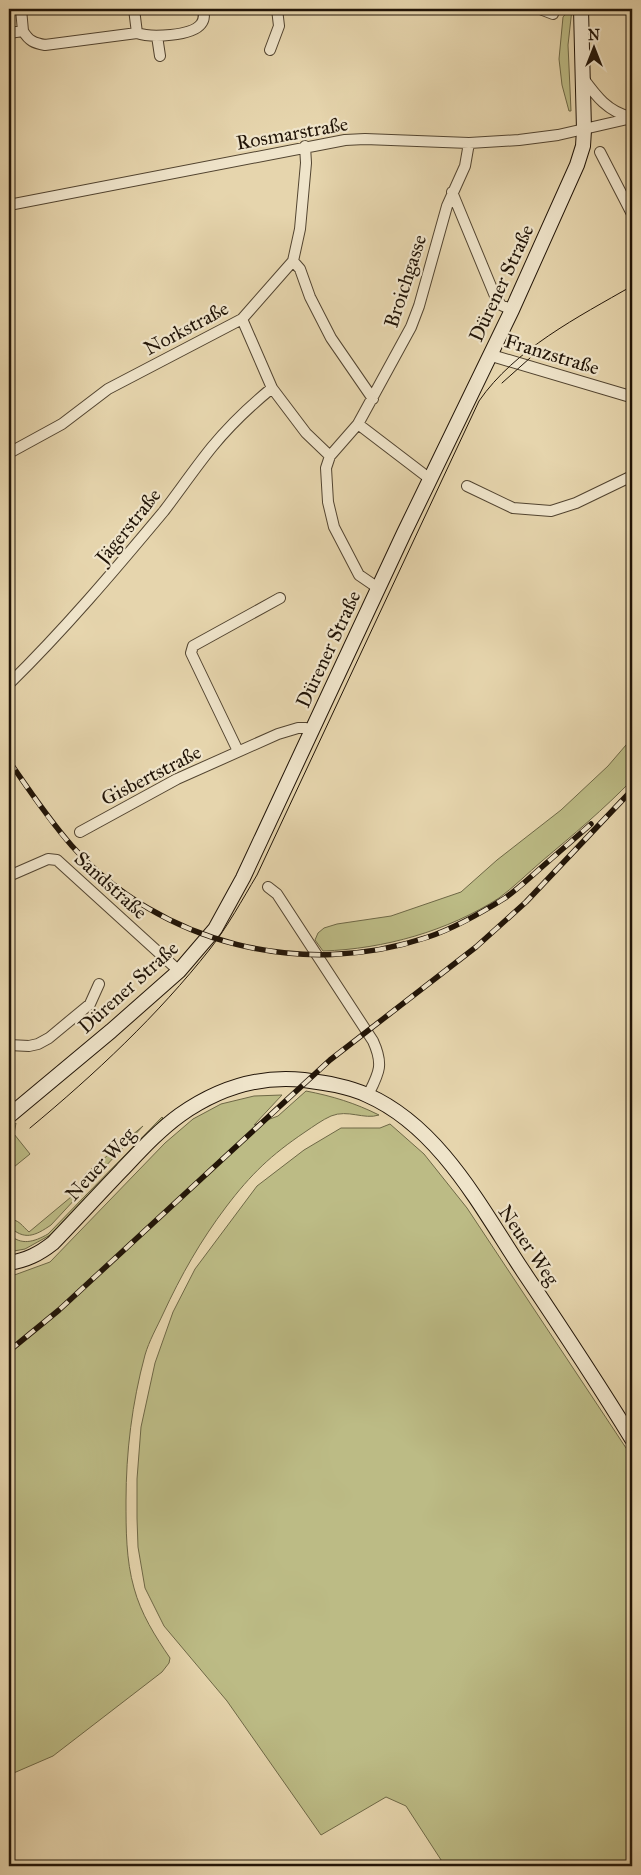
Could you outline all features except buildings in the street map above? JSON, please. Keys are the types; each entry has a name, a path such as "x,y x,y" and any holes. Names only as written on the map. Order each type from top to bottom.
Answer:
{"main road":[{"name":"Dürener Straße","path":"9,1116 96,1044 179,971 215,929 244,878 378,588 512,310 577,164 583,146 584,130 581,9"},
{"name":"Neuer Weg","path":"9,1263 23,1261 41,1253 53,1243 154,1136 180,1115 204,1100 232,1088 258,1080 286,1078 331,1083 368,1095 391,1108 434,1144 462,1179 592,1375 632,1439"}],"street":[{"path":"21,9 23,31 27,39 45,45 137,33 146,36 157,36 194,29 204,19 203,9"},
{"path":"134,9 137,33"},
{"path":"270,50 279,26 277,9"},
{"path":"540,9 553,14"},
{"path":"9,33 23,31"},
{"path":"157,36 160,56"},
{"path":"583,78 606,106 621,115 632,118"},
{"name":"Rosmarstraße","path":"9,205 305,146 345,140 365,138 469,143 520,140 584,130 632,118"},
{"name":"Broichgasse","path":"330,456 358,424 411,327 419,306 452,192 465,166 469,143"},
{"path":"305,146 306,163 300,229 294,261 300,269 310,297 331,338 373,399"},
{"path":"600,152 632,214"},
{"path":"452,192 494,296 501,305 512,310"},
{"name":"Norkstraße","path":"9,453 62,424 108,389 242,318 294,261"},
{"path":"242,318 272,388 306,433 330,456 326,468 326,482 334,528 359,575 378,588"},
{"name":"Franzstraße","path":"490,355 632,397"},
{"name":"Jägerstraße","path":"9,684 36,658 115,570 170,503 212,446 244,412 272,388"},
{"path":"358,424 430,479"},
{"path":"467,486 513,508 551,511 576,503 632,476"},
{"path":"238,751 191,653 192,646 280,598"},
{"name":"Gisbertstraße","path":"80,832 177,779 238,751 289,730 306,728 313,731"},
{"name":"Sandstraße","path":"9,876 48,859 57,860 179,971"},
{"path":"268,887 277,894 379,1053 380,1069 368,1095"},
{"path":"9,1045 29,1046 49,1038 90,1004 99,984"}],"shaded area":[{"path":"572,9 568,45 571,111 569,111 562,85 559,59 563,17"},
{"path":"632,738 632,780 588,822 499,898 459,920 437,929 392,942 346,950 323,951 315,940 318,933 324,928 337,924 391,916 461,892 497,860 561,810 608,766"},
{"path":"306,1091 343,1100 379,1115 337,1114 324,1119 293,1140 253,1175 217,1219 192,1258 151,1339 140,1373 133,1409 127,1464 126,1534 128,1556 131,1577 140,1607 170,1658 169,1663 162,1672 53,1756 9,1775 9,1277 50,1262 165,1143 193,1119 221,1104 254,1096 282,1095 254,1125 278,1116"},
{"path":"162,1117 52,1234 25,1249 14,1251 9,1249 9,1234 18,1240 28,1242 48,1234"},
{"path":"16,1123 14,1134 30,1154 9,1171 9,1129"},
{"path":"390,1124 424,1154 467,1208 632,1457 632,1866 445,1866 406,1806 386,1797 321,1835 227,1701 164,1626 145,1588 138,1547 137,1518 137,1479 141,1427 155,1363 173,1312 195,1269 257,1186 304,1150 341,1128 380,1128"},
{"path":"143,1126 51,1225 40,1232 30,1235 20,1234 9,1226 9,1220 15,1220 29,1232 89,1182 84,1175"}],"tram line":[{"path":"30,1128 102,1065 169,997 210,949 235,913 257,875 479,401 510,365 529,350 569,322 632,286"},
{"path":"502,383 530,358"}],"railway":[{"path":"9,761 47,815 72,846 108,880 148,908 191,929 236,944 284,953 332,954 380,949 428,937 448,929 477,915 509,895 591,824"},
{"path":"9,1351 59,1310 330,1060 476,947 526,902 632,790"}]}
